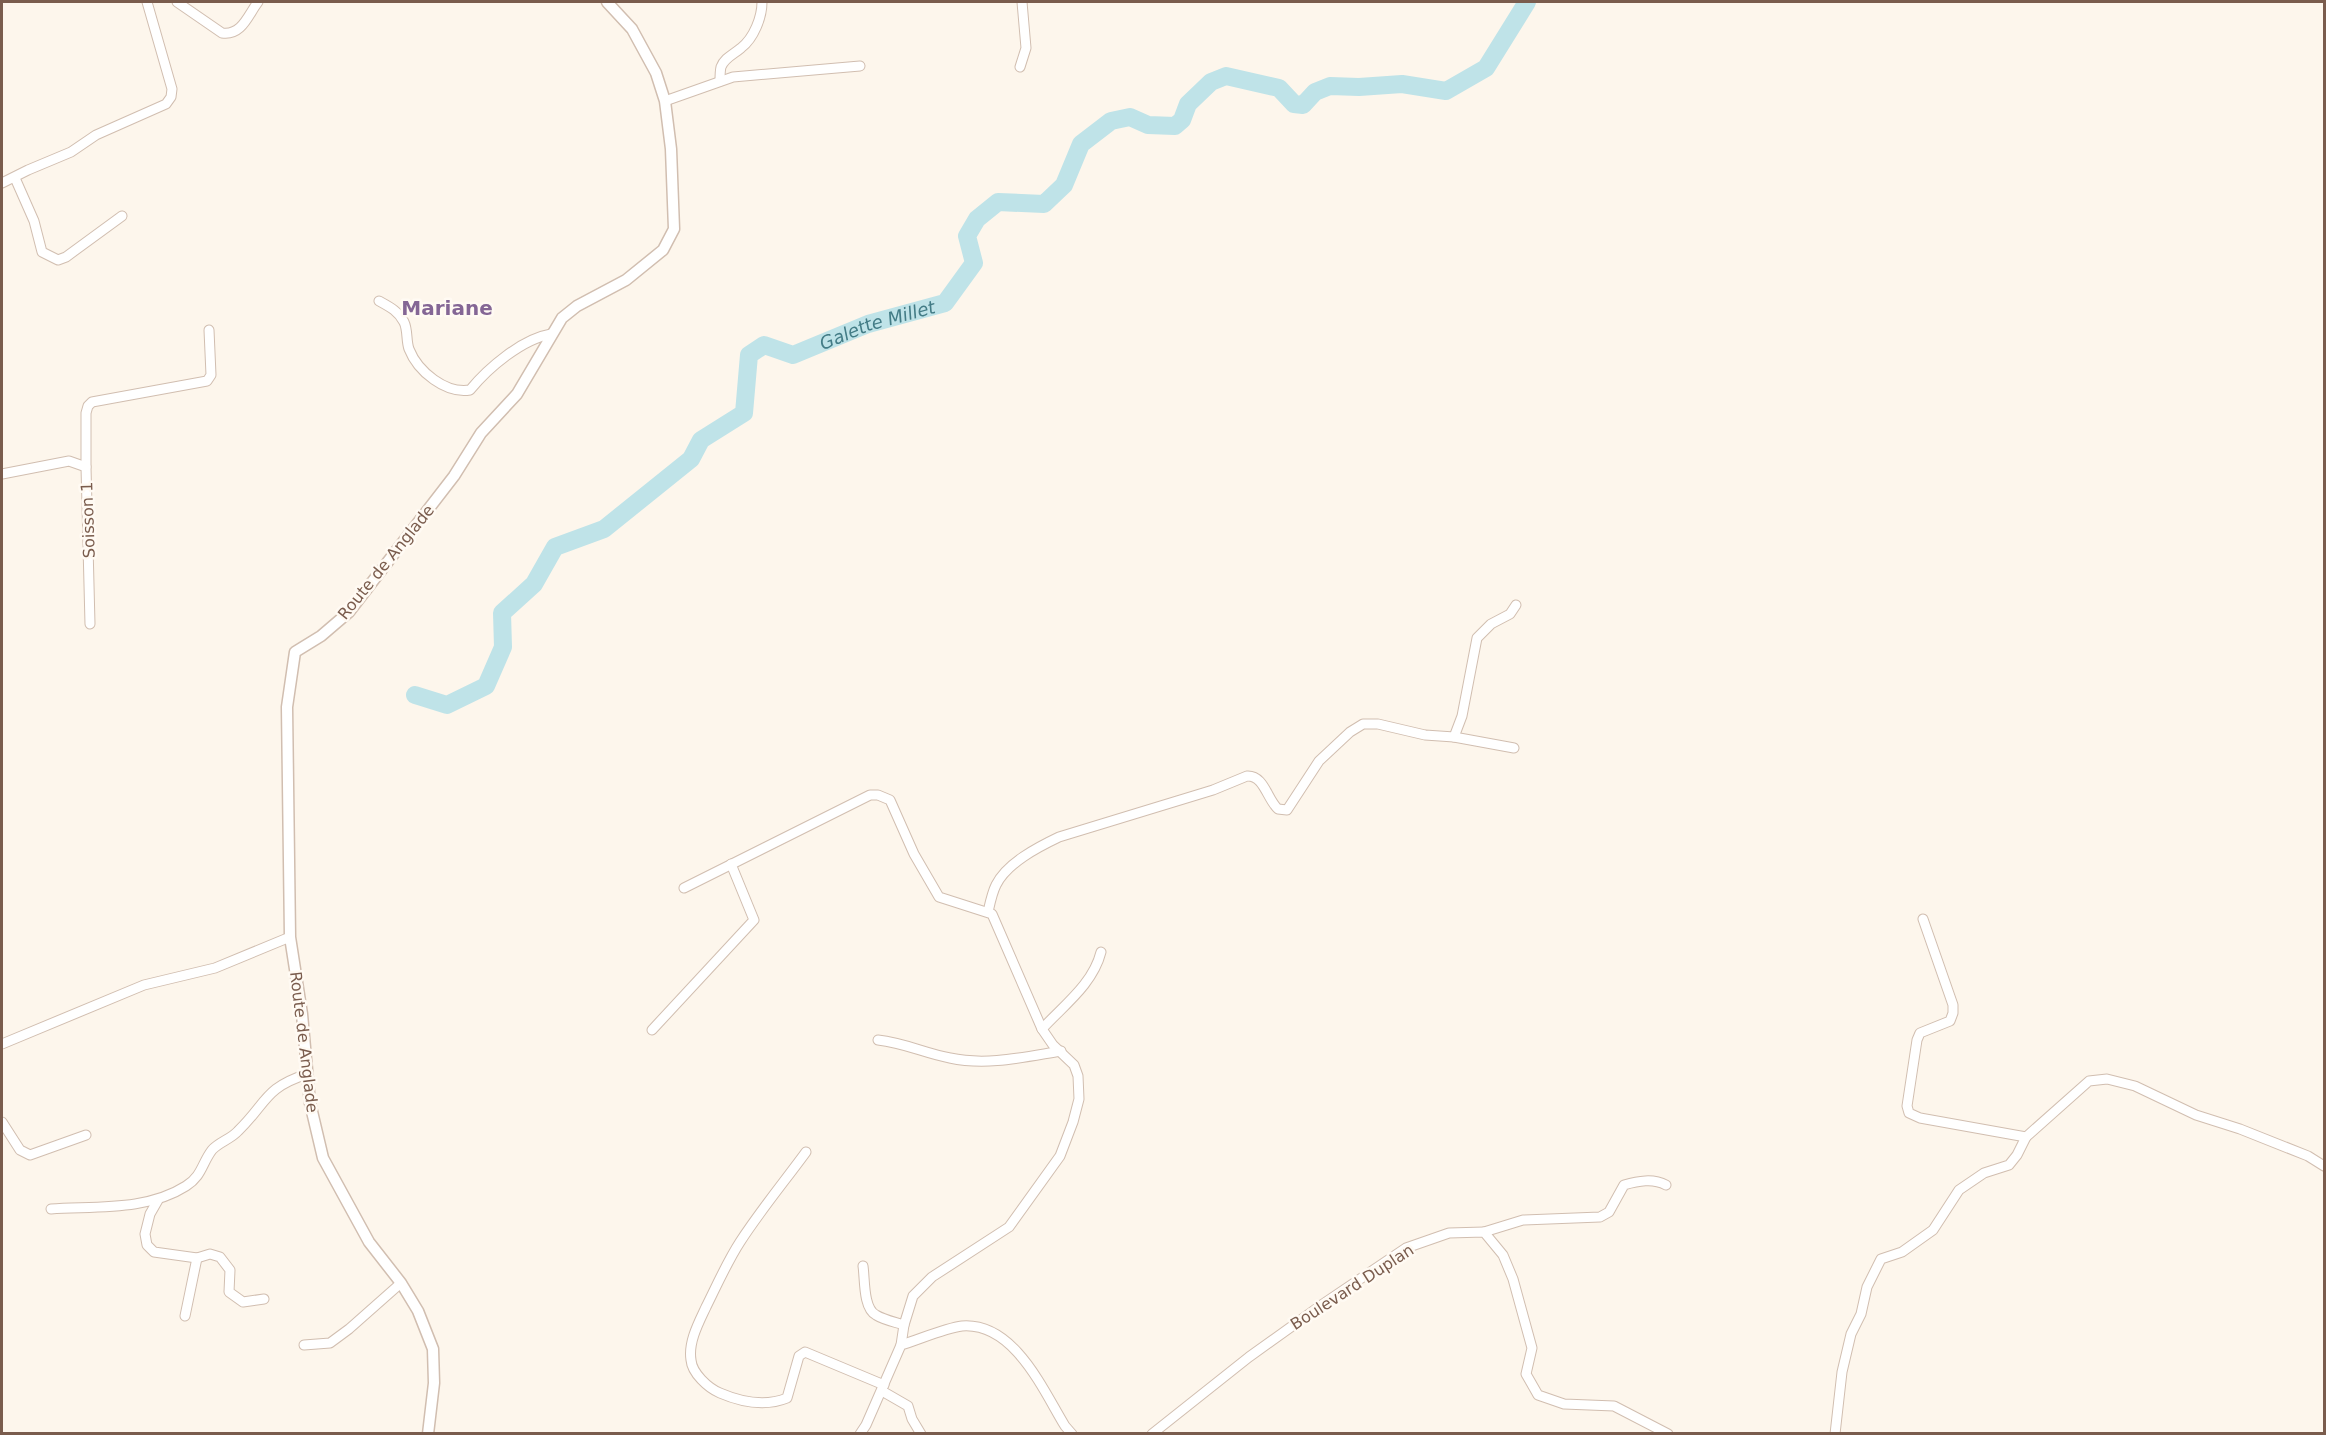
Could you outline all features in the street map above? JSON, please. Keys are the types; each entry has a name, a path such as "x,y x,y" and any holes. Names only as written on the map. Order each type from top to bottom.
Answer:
{"street":[{"path":"2,183 71,152 96,135 166,104 171,97 172,89 147,2"},
{"path":"177,2 222,33 229,34 243,26 258,2"},
{"name":"Route de Anglade","path":"428,1434 434,1383 433,1349 418,1311 401,1283 369,1242 323,1158 310,1103 302,1014 290,937 287,707 295,652 321,636 349,612 454,476 481,433 517,394 562,318 577,306 626,280 663,250 674,229 671,150 665,100 656,73 632,29 607,2"},
{"path":"720,81 721,68 726,59 744,46 754,33 762,2"},
{"path":"1020,67 1026,48 1022,2"},
{"path":"665,100 720,81 746,75 860,66"},
{"path":"15,178 34,221 42,252 58,260 66,257 122,216"},
{"path":"380,301 394,309 405,323 408,347 414,360 422,369 448,388 460,392 471,390 478,380 520,345 538,336 551,334"},
{"path":"86,467 87,406 92,402 207,381 211,375 209,330"},
{"name":"Soisson 1","path":"2,474 69,461 86,467 90,624"},
{"path":"1454,737 1462,716 1477,638 1491,624 1510,614 1516,605"},
{"path":"988,912 997,882 1006,872 1035,850 1059,837 1204,793 1252,775 1260,780 1278,809 1287,810 1319,761 1350,732 1363,724 1378,724 1425,735 1454,737 1514,748"},
{"path":"684,888 870,795 878,795 890,800 914,854 939,897 988,912 995,920 1042,1029 1053,1046 1074,1065 1078,1076 1079,1099 1060,1156 1009,1227 932,1277 913,1296 904,1325 901,1345 860,1434"},
{"path":"652,1030 754,920 731,864"},
{"path":"1923,919 1953,1005 1953,1013 1950,1021 1920,1033 1907,1106 1909,1113 1920,1118 2026,1137"},
{"path":"2,1044 144,985 215,968 290,937"},
{"path":"1042,1029 1091,977 1098,966 1101,952"},
{"path":"878,1040 909,1045 948,1058 972,1061 989,1062 1061,1051"},
{"path":"51,1209 135,1204 158,1200 186,1186 200,1174 213,1149 238,1132 270,1092 287,1080 307,1074"},
{"path":"1835,1434 1841,1382 1851,1334 1861,1314 1867,1287 1881,1259 1902,1252 1934,1230 1959,1190 1984,1173 2008,1165 2017,1155 2026,1137 2089,1081 2107,1079 2135,1086 2196,1115 2240,1129 2308,1156 2325,1166"},
{"path":"2,1122 20,1150 30,1155 86,1135"},
{"path":"806,1152 741,1241 724,1270 700,1321 691,1346 690,1361 700,1378 716,1392 740,1402 770,1402 787,1398 798,1356 804,1352 883,1388 908,1406 912,1419 921,1434"},
{"name":"Boulevard Duplan","path":"1152,1434 1258,1350 1406,1248 1449,1233 1484,1232 1522,1220 1600,1217 1609,1212 1624,1185 1636,1181 1658,1181 1666,1185"},
{"path":"158,1200 150,1214 145,1234 147,1245 154,1252 197,1258 210,1254 220,1257 230,1270 230,1292 243,1302 264,1299"},
{"path":"1484,1232 1503,1255 1513,1280 1532,1348 1526,1374 1538,1395 1564,1404 1614,1406 1668,1434"},
{"path":"185,1316 197,1258"},
{"path":"863,1266 868,1304 872,1311 876,1315 904,1325"},
{"path":"304,1345 330,1343 401,1283"},
{"path":"901,1345 962,1326 988,1330 1021,1353 1072,1434"}],"waterway":[{"name":"Galette Millet","path":"415,695 447,705 486,686 503,647 502,613 534,584 555,547 604,529 691,459 701,440 744,413 749,355 764,345 793,355 868,324 945,303 974,263 967,236 977,219 998,202 1044,204 1064,185 1081,144 1111,121 1130,117 1148,125 1175,126 1182,120 1188,104 1211,82 1226,76 1279,88 1294,104 1303,105 1315,92 1330,86 1359,87 1402,84 1446,91 1486,68 1527,2"}],"district":[{"name":"Mariane","path":"447,308"}]}
